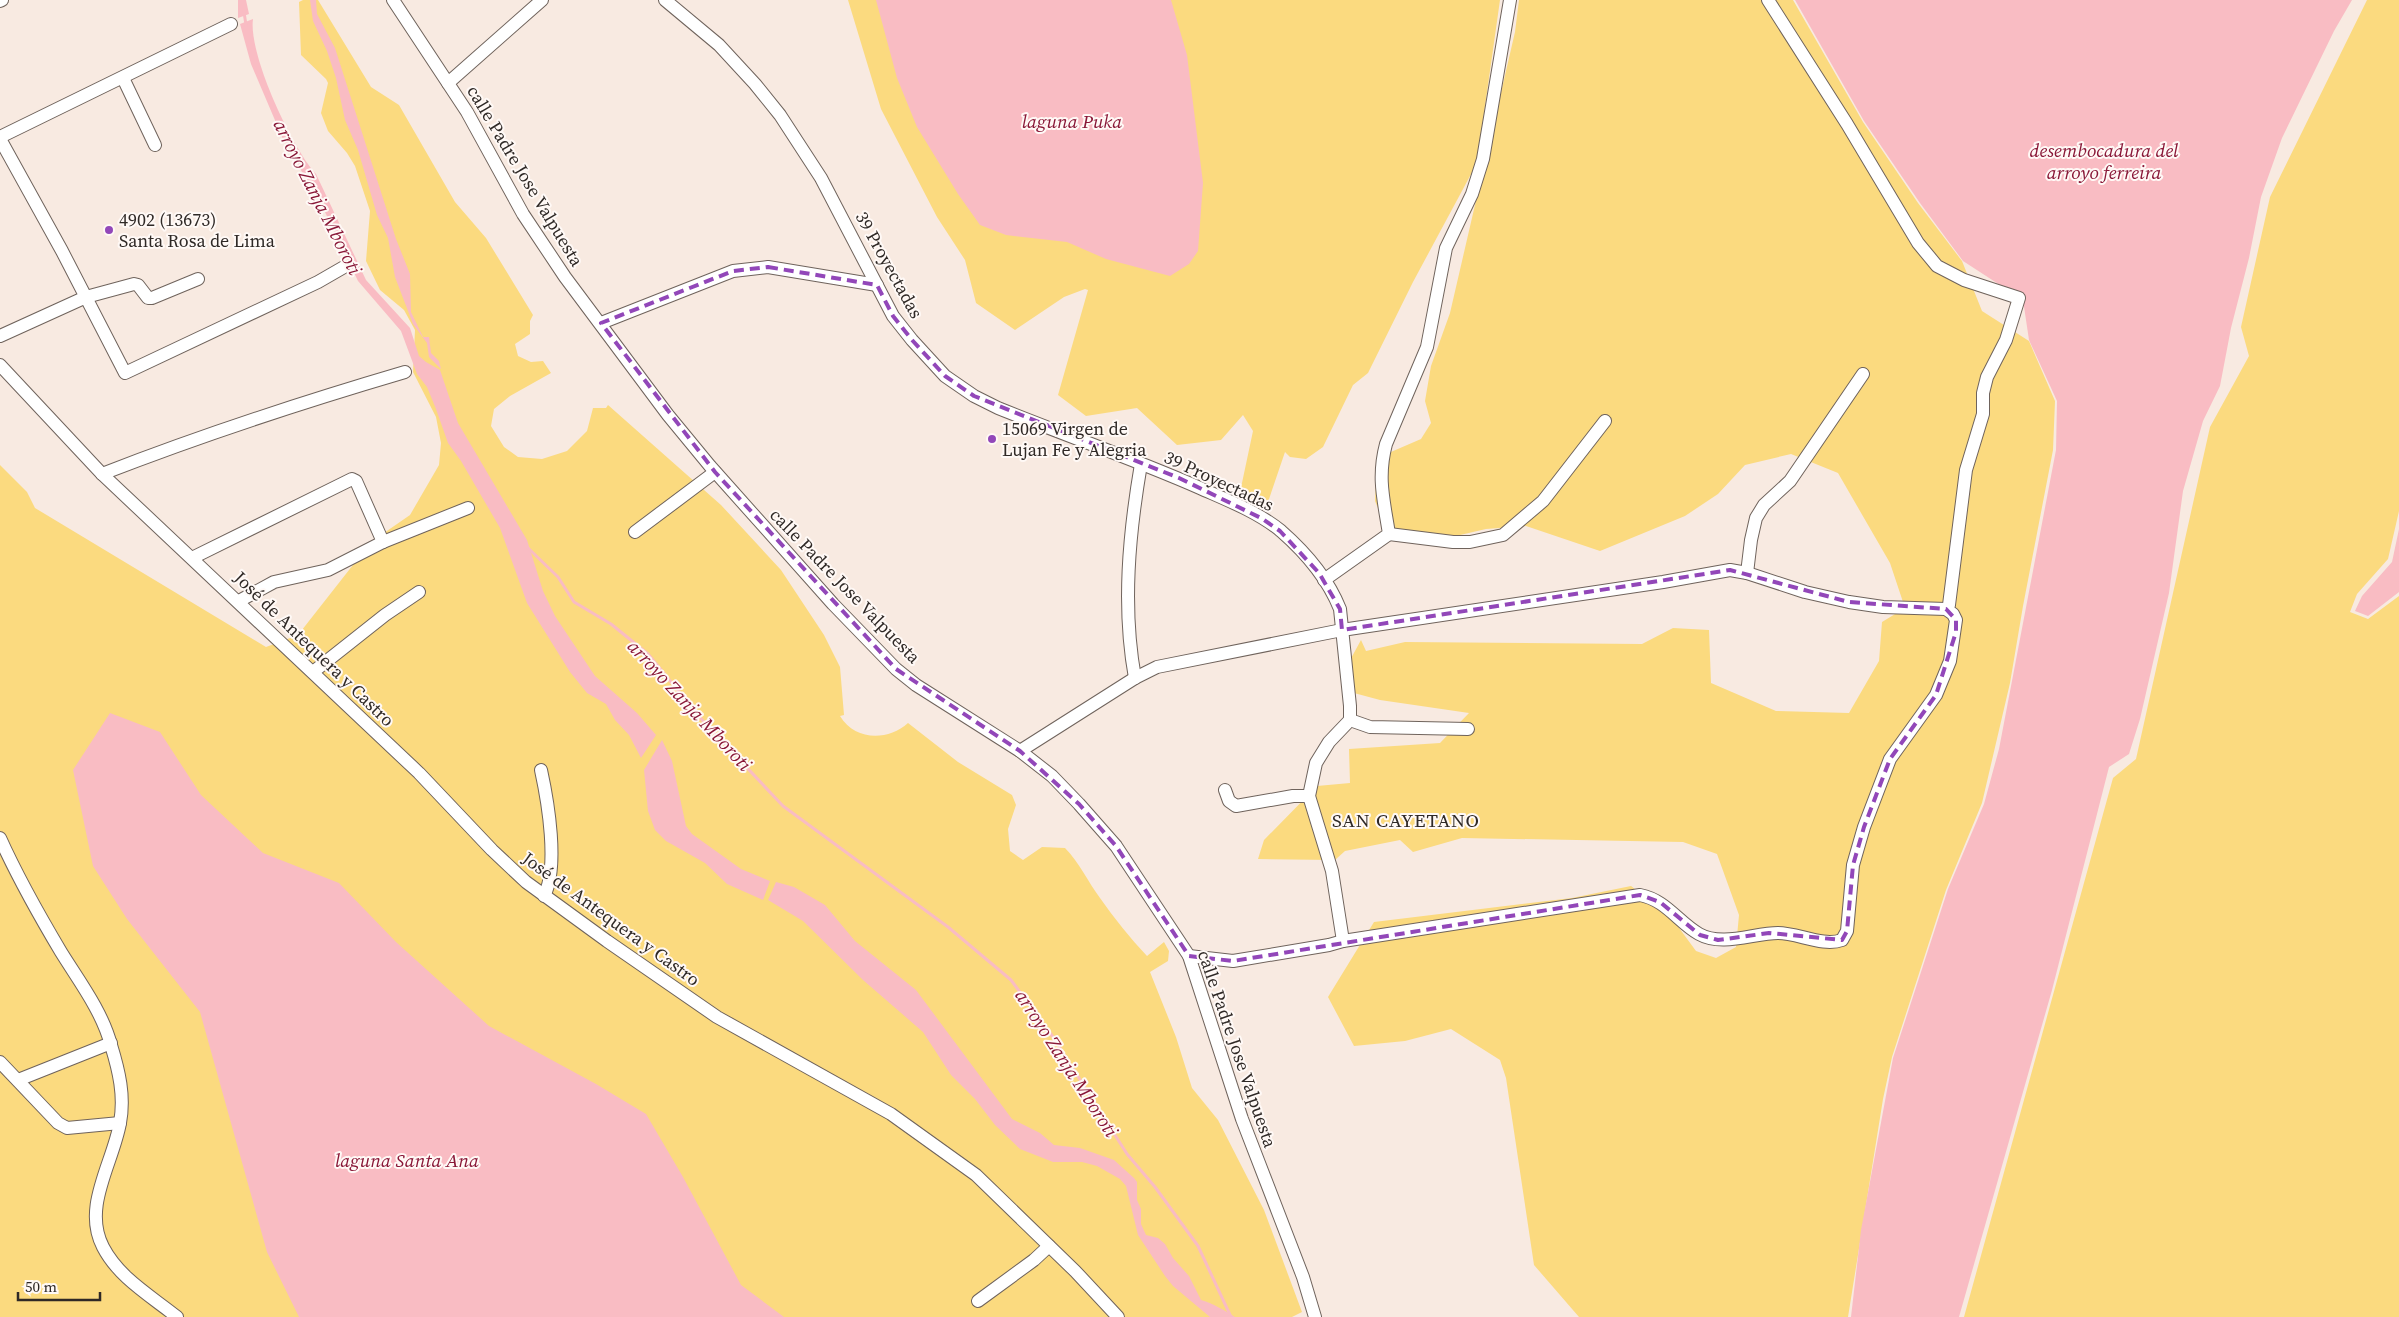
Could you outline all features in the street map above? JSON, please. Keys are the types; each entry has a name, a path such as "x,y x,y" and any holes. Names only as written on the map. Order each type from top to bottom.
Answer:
{"street":[{"name":"calle Padre Jose Valpuesta","path":"393,0 489,149 523,214 565,277 668,415 715,472 833,604 896,669 1020,751 1058,783 1116,846 1189,956 1242,1119 1303,1277 1315,1317"},
{"path":"448,83 542,0"},
{"name":"39 Proyectadas","path":"665,0 719,46 755,84 780,115 821,178 893,316 945,376 974,396 998,408 1187,482 1261,518 1280,531 1303,553 1324,580 1340,609 1350,720"},
{"path":"1389,534 1380,477 1382,458 1386,444 1428,347 1446,248 1477,180 1483,159 1510,0"},
{"path":"1768,0 1847,124 1918,243 1937,266 1964,280 2019,298 2006,340 1985,385 1983,414 1966,470 1949,605 1946,609"},
{"path":"231,24 0,138 125,373 318,282 344,267"},
{"path":"122,78 155,145"},
{"path":"600,324 733,271 768,267 877,284"},
{"path":"0,336 86,297 134,284 138,285 148,298 152,298 198,279"},
{"name":"José de Antequera y Castro","path":"0,366 102,474 239,601 419,773 492,850 526,882 717,1017 891,1114 976,1175 1118,1317"},
{"path":"102,474 288,407 405,372"},
{"path":"1747,573 1756,518 1764,505 1790,481 1863,374"},
{"path":"1324,580 1389,534 1453,542 1470,542 1504,535 1543,501 1605,421"},
{"path":"1135,678 1128,585 1130,539 1141,464"},
{"path":"635,532 715,472"},
{"path":"192,558 352,479 356,480 383,542"},
{"path":"239,601 274,582 328,570 383,542 468,508"},
{"path":"1020,751 1135,678 1156,667 1342,630 1663,582 1714,572 1730,570 1747,573 1805,592 1849,602 1883,607 1946,609 1953,614 1956,620 1950,661 1936,695 1890,759 1864,827 1853,865 1848,930 1842,940 1833,942 1785,933 1769,933 1718,940 1700,935 1660,902 1640,895 1343,940 1329,945 1233,960 1189,956"},
{"path":"313,672 385,615 419,592"},
{"path":"1343,940 1332,871 1309,796 1316,763 1329,742 1350,720 1370,727 1468,729"},
{"path":"541,770 548,803 551,860 550,883 544,896"},
{"path":"1225,790 1229,800 1236,806 1293,796 1309,796"},
{"path":"0,838 26,894 101,1018 111,1043 122,1088 120,1123 97,1200 96,1227 103,1247 120,1270 143,1292 177,1317"},
{"path":"18,1080 111,1043"},
{"path":"0,1062 58,1123 67,1128 120,1123"},
{"path":"978,1301 1034,1260 1049,1246"}],"highlighted area":[{"path":"768,267 877,285 893,316 912,340 945,376 974,396 1179,478 1261,518 1280,531 1319,573 1340,609 1342,630 1730,570 1849,602 1946,609 1956,620 1956,632 1936,695 1890,759 1864,827 1853,865 1847,931 1842,940 1769,933 1718,940 1700,935 1660,902 1640,895 1233,961 1205,959 1189,956 1116,846 1079,804 1020,751 896,669 715,472 601,323 733,271"}],"shaded area":[{"path":"303,0 318,0 371,87 399,105 455,202 486,238 533,315 530,321 530,334 515,344 518,356 531,362 543,361 551,373 510,396 494,409 491,426 504,447 518,457 542,459 567,451 587,431 593,408 606,408 608,405 721,505 781,570 824,635 840,667 844,715 840,716 846,724 854,730 872,736 891,733 908,723 958,762 1012,795 1016,805 1008,829 1010,851 1023,860 1042,847 1065,848 1075,859 1111,913 1147,956 1164,942 1169,951 1168,961 1150,972 1176,1037 1192,1088 1218,1120 1264,1210 1302,1312 1292,1317 0,1317 0,465 27,492 35,508 266,647 298,635 371,542 410,515 439,465 441,443 436,417 413,372 415,330 404,310 380,290 366,261 370,211 355,166 347,153 328,131 321,113 328,83 301,55 299,2"},
{"path":"848,0 1500,0 1477,163 1413,282 1368,373 1353,385 1323,447 1306,459 1290,457 1285,452 1268,502 1239,497 1253,431 1243,415 1221,440 1177,445 1137,408 1086,416 1058,395 1088,290 1085,289 1064,297 1015,330 976,303 965,260 937,217 881,109"},
{"path":"1519,0 1793,0 1863,122 1918,203 1962,261 1982,311 2029,341 2055,401 2053,450 2010,683 1982,803 1946,890 1892,1057 1883,1099 1848,1317 1579,1317 1534,1265 1506,1078 1500,1060 1451,1029 1405,1041 1354,1046 1328,997 1374,922 1572,898 1631,886 1671,917 1696,951 1716,958 1736,947 1739,915 1717,854 1683,842 1462,838 1413,852 1400,840 1345,851 1335,860 1258,859 1264,840 1317,786 1350,783 1349,749 1440,743 1469,713 1380,700 1354,693 1349,662 1361,640 1366,651 1405,642 1642,644 1673,628 1709,630 1711,683 1776,711 1849,713 1879,661 1882,622 1905,608 1890,563 1838,473 1791,454 1745,465 1718,494 1685,516 1600,551 1526,526 1486,529 1434,541 1386,527 1375,501 1377,458 1421,439 1431,423 1425,401 1431,366 1450,313 1515,32"},
{"path":"2367,0 2399,0 2399,511 2388,559 2357,594 2350,612 2368,619 2399,596 2399,1317 1964,1317 2113,778 2136,759 2210,427 2249,356 2241,327 2270,197"}],"water":[{"path":"238,0 246,0 249,14 238,18"},
{"path":"310,0 316,0 317,14 335,48 396,239 410,274 411,312 423,337 429,337 431,353 439,361 441,369 429,357 427,343 413,324 395,277 388,238 377,215 358,150 345,120 336,78 327,51 313,21"},
{"name":"laguna Puka","path":"876,0 1171,0 1187,55 1203,183 1198,251 1189,264 1170,276 1106,259 1067,242 1006,235 980,225 958,194 917,127 897,78"},
{"name":"desembocadura del arroyo ferreira","path":"1795,0 2352,0 2334,31 2282,138 2261,197 2249,258 2231,328 2220,386 2203,421 2183,491 2169,593 2140,719 2129,754 2109,767 2052,990 1959,1317 1851,1317 1861,1230 1893,1058 1948,889 1984,804 1999,749 2056,450 2057,401 2029,340 2023,300 1963,261 1920,203 1864,121"},
{"path":"253,19 253,35 257,54 264,77 284,123 295,144 316,174 366,280 410,328 419,356 440,370 458,423 527,540 543,591 555,616 595,676 637,713 656,735 641,758 629,735 615,720 606,704 587,693 570,672 527,603 500,528 461,461 448,443 427,387 417,374 401,331 358,281 324,210 283,139 251,64 240,24"},
{"path":"2399,529 2399,592 2368,616 2355,611 2362,596 2392,562"},
{"name":"laguna Santa Ana","path":"110,713 160,732 201,795 263,853 339,883 396,942 489,1026 596,1084 646,1114 683,1177 741,1285 784,1317 299,1317 267,1252 200,1012 127,919 93,866 73,770"},
{"path":"662,740 672,761 686,826 692,834 741,869 770,881 763,900 727,884 705,863 666,841 655,830 648,811 644,770"},
{"path":"776,882 794,887 825,905 855,941 916,990 1012,1119 1040,1133 1054,1145 1080,1148 1114,1160 1134,1178 1137,1182 1137,1200 1141,1209 1141,1224 1146,1235 1158,1238 1165,1244 1173,1258 1189,1276 1201,1300 1219,1307 1235,1317 1210,1317 1173,1286 1138,1235 1126,1186 1120,1179 1097,1166 1082,1162 1053,1162 1020,1149 995,1125 975,1099 951,1075 923,1032 863,980 803,921 768,900"}],"waterway":[{"name":"arroyo Zanja Mboroti","path":"244,12 246,25"},
{"name":"arroyo Zanja Mboroti","path":"528,548 558,577 574,602 611,624 648,654 703,721 783,806 948,927 1011,980 1053,1037 1127,1154 1155,1187 1198,1246 1231,1317"}],"place":[{"name":"4902 (13673) Santa Rosa de Lima","path":"109,230"},
{"name":"15069 Virgen de Lujan Fe y Alegria","path":"992,439"}],"district":[{"name":"SAN CAYETANO","path":"1406,820"}]}
